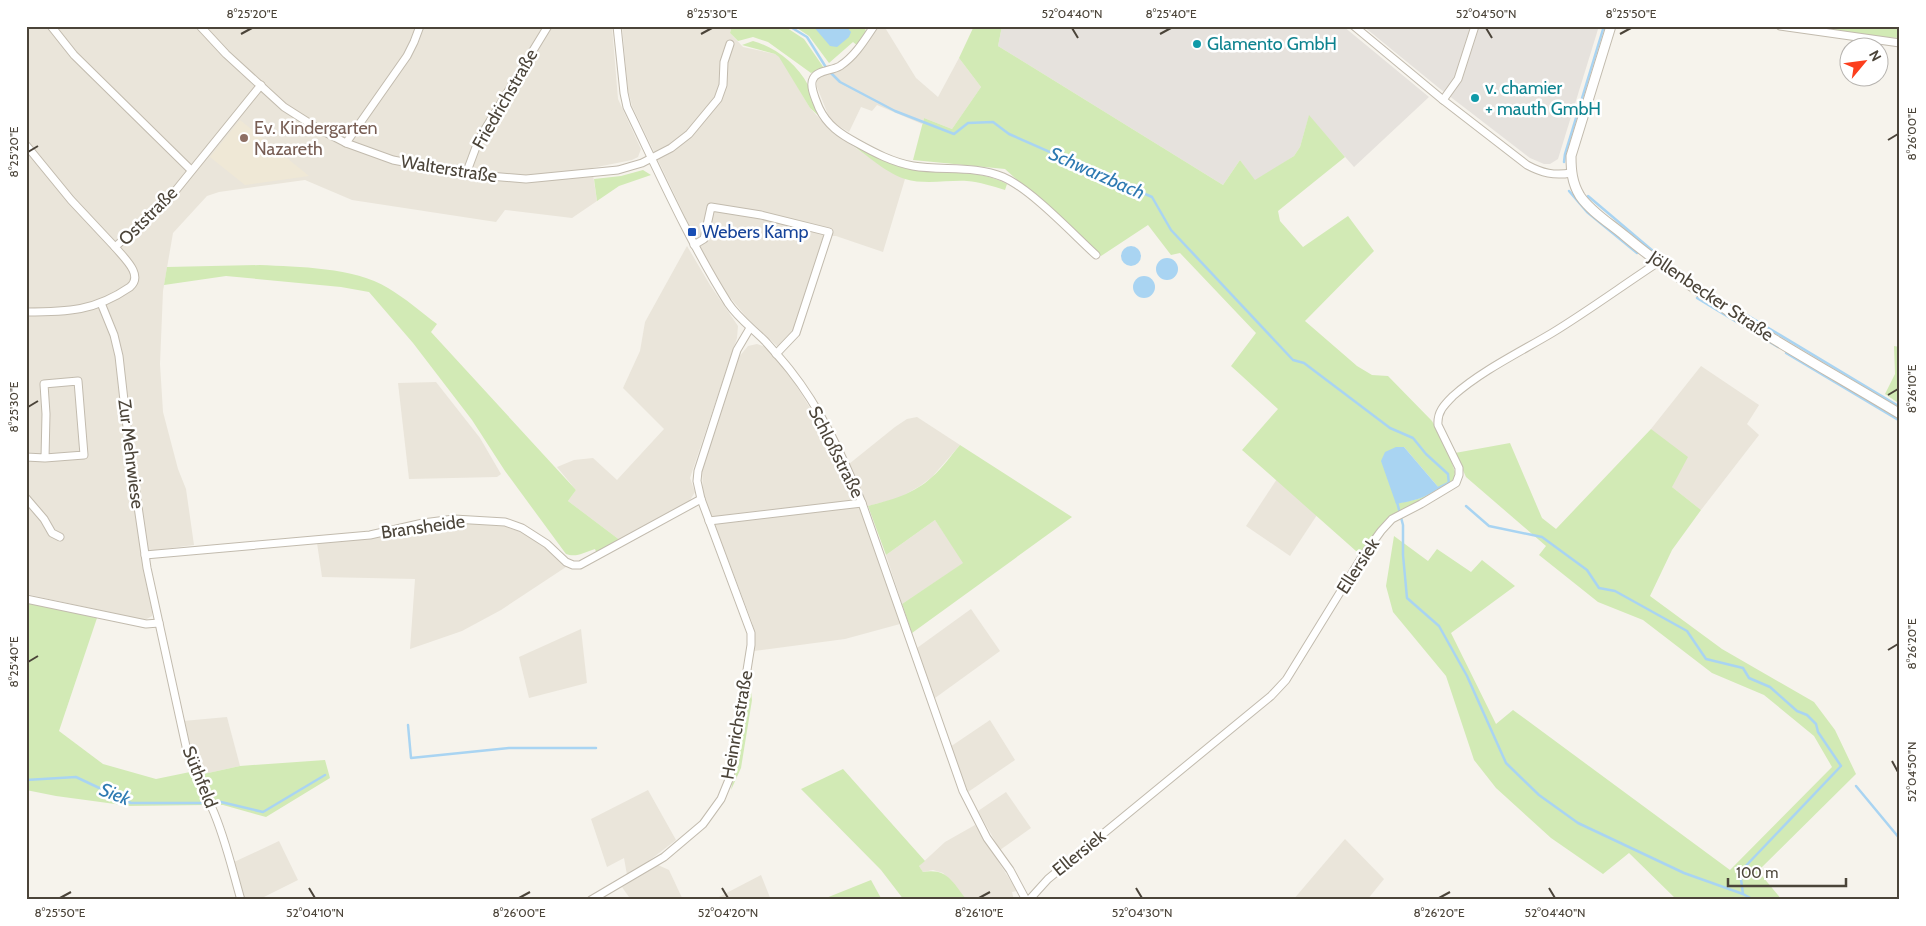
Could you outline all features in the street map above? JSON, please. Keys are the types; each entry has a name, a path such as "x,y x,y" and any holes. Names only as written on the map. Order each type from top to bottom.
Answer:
{"street":[{"path":"51,26 74,55 191,170"},
{"name":"Walterstraße","path":"200,26 226,54 284,107 317,128 346,143 393,160 466,174 526,179 602,172 632,166 652,159 671,148 689,134 718,99 723,85 724,62 730,44"},
{"path":"346,143 407,56 420,26"},
{"name":"Friedrichstraße","path":"466,174 479,139 548,26"},
{"name":"Schloßstraße","path":"617,26 627,107 694,245 729,303 738,316 791,372 814,407 844,463 862,503 963,791 987,838 1010,870 1027,900"},
{"path":"874,26 856,53 836,68 825,71 813,78 811,85 824,117 832,126 842,134 884,158 912,166 985,172 1003,177 1029,195 1096,255"},
{"path":"1354,26 1443,100 1527,165 1538,171 1553,175 1571,173"},
{"path":"1443,100 1458,79 1475,26"},
{"name":"Jöllenbecker Straße","path":"1611,26 1571,156 1571,173 1581,197 1591,208 1657,263 1695,290 1900,414"},
{"path":"1780,26 1900,43"},
{"name":"Oststraße","path":"26,312 76,310 118,296 134,284 136,277 133,269 115,247 168,200 260,85"},
{"path":"26,145 71,200 115,247"},
{"path":"694,245 704,239 711,207 761,215 829,232 796,334 776,354"},
{"name":"Ellersiek","path":"1027,900 1048,879 1271,696 1286,680 1365,553 1381,531 1399,515 1456,484 1459,468 1438,425 1439,413 1454,396 1477,378 1557,330 1657,263"},
{"name":"Zur Mehrwiese","path":"101,303 114,335 119,356 128,444 145,555 156,607"},
{"name":"Heinrichstraße","path":"591,900 664,857 703,824 722,799 730,777 751,645 751,633 701,499 697,481 698,471 737,350 750,328"},
{"path":"26,457 45,458 84,454 78,381 44,384 46,414 45,458"},
{"path":"26,498 44,519 52,533 60,537"},
{"name":"Bransheide","path":"145,555 370,535 454,519 505,522 522,528 548,544 566,562 580,565 701,499"},
{"path":"710,521 862,503"},
{"path":"26,599 146,624 159,623"},
{"name":"Süthfeld","path":"156,607 189,759 213,810 241,900"}],"shaded area":[{"path":"26,26 612,26 618,99 641,149 638,157 632,160 592,168 597,201 572,218 505,210 496,222 352,200 305,180 219,192 207,196 173,233 163,291 160,364 163,412 178,469 186,489 194,545 141,552 152,611 152,616 145,620 26,594"},
{"path":"622,26 732,26 730,33 743,47 775,54 780,57 810,108 831,131 879,164 905,179 883,252 836,236 823,236 797,327 779,348 747,318 724,290 703,254 632,106 628,90"},
{"path":"878,26 884,26 916,78 938,97 959,58 981,87 952,129 924,118 922,124 877,105 872,111 861,107 849,132 835,124 829,117 817,87 817,80 824,74 840,70 850,62 866,44"},
{"path":"1002,26 1343,26 1429,97 1354,167 1309,116 1300,147 1294,156 1255,181 1240,160 1223,185 998,46"},
{"path":"1363,26 1599,26 1558,159 1550,164 1544,164 1530,158 1439,88"},
{"name":"Ev. Kindergarten Nazareth","path":"240,120 309,176 245,185 210,157"},
{"path":"687,246 710,285 738,326 737,338 690,478 695,492 689,502 621,541 568,501 576,490 557,467 574,460 593,458 617,480 664,429 623,388 640,351 645,322"},
{"path":"757,344 772,353 789,374 843,465 860,507 900,624 845,639 754,651 755,634 752,622 703,495 702,467 738,358 748,346"},
{"path":"1701,366 1759,405 1747,424 1759,435 1701,510 1672,487 1651,429"},
{"path":"436,382 480,438 501,474 497,477 409,479 398,383"},
{"path":"917,417 960,445 932,477 920,486 899,498 868,506 849,464 895,427 907,419"},
{"path":"1277,479 1317,515 1290,556 1246,526"},
{"path":"935,520 964,563 902,604 886,555"},
{"path":"452,524 504,526 520,532 544,544 566,567 501,610 462,631 410,649 415,579 322,577 317,543 370,539 426,527"},
{"path":"971,609 1000,651 935,698 917,648"},
{"path":"581,629 587,683 529,698 519,657"},
{"path":"227,717 240,766 199,775 190,752 183,721"},
{"path":"990,720 1015,760 968,792 950,747"},
{"path":"648,790 676,840 637,870 627,875 624,858 607,867 591,819"},
{"path":"1006,792 1031,828 1000,850 978,811"},
{"path":"975,825 1017,891 1012,892 1014,900 967,900 943,873 933,870 923,872 919,866 945,842"},
{"path":"1345,839 1384,879 1367,900 1293,900"},
{"path":"279,841 298,880 258,900 244,900 234,862"},
{"path":"658,865 669,870 683,900 631,900 622,887"},
{"path":"761,875 771,900 713,900"}],"green space":[{"path":"732,26 784,26 804,39 824,68 811,73 768,42 753,37 738,41 730,33"},
{"path":"794,26 865,26 866,35 858,46 853,42 829,63 809,36"},
{"path":"974,26 1002,26 998,46 1223,185 1240,160 1255,180 1294,156 1300,147 1309,115 1345,157 1278,211 1280,221 1303,247 1348,216 1374,251 1305,321 1357,366 1372,375 1388,376 1432,421 1447,448 1455,472 1453,483 1428,499 1391,515 1361,552 1356,551 1242,450 1278,409 1231,366 1256,333 1180,253 1171,255 1148,225 1101,256 1005,169 913,160 924,118 952,129 981,87 959,58","holes":["1404,447 1439,488 1419,498 1396,503"]},
{"path":"1817,26 1900,26 1900,38 1879,37 1817,28"},
{"path":"753,41 769,47 792,63 808,85 821,118 810,108 779,57 775,54 742,45"},
{"path":"854,145 903,167 923,171 972,174 996,179 1007,184 1005,190 972,182 928,182 905,179 865,155"},
{"path":"643,170 651,175 619,186 597,201 594,179 621,176"},
{"path":"260,265 326,269 359,276 388,288 413,305 437,324 431,332 576,490 568,501 621,541 597,554 595,549 577,555 566,554 505,471 472,420 413,343 369,292 341,287 226,276 164,285 167,267"},
{"path":"1894,346 1900,347 1900,404 1885,394 1895,374"},
{"path":"1651,429 1688,457 1672,487 1701,510 1672,550 1650,596 1722,649 1814,702 1835,730 1856,774 1758,871 1782,900 1677,900 1629,853 1603,874 1551,838 1496,788 1474,760 1446,676 1393,612 1386,586 1394,536 1428,561 1437,549 1471,572 1482,560 1515,586 1451,633 1496,724 1513,710 1730,870 1832,767 1814,736 1764,695 1712,673 1643,620 1598,602 1539,555 1546,546 1466,477 1455,453 1510,443 1542,518 1556,529"},
{"path":"960,445 1072,517 912,633 902,604 963,563 935,520 886,555 868,506 894,499 918,488 943,466"},
{"path":"26,602 97,618 59,731 103,764 156,779 190,772 207,805 130,806 26,790"},
{"path":"750,683 752,700 741,768 731,790"},
{"path":"325,760 330,778 266,817 223,805 215,805 199,775 240,766"},
{"path":"843,769 925,861 919,866 923,872 931,871 944,874 967,900 904,900 881,870 801,789"},
{"path":"871,880 882,900 821,900"}],"water":[{"path":"813,26 846,26 851,32 849,37 837,47 830,46"},
{"path":"1131,246 1138,249 1141,256 1138,263 1131,266 1124,263 1121,256 1124,249"},
{"path":"1167,258 1175,261 1178,269 1175,277 1167,280 1159,277 1156,269 1159,261"},
{"path":"1144,276 1152,279 1155,287 1152,295 1144,298 1136,295 1133,287 1136,279"},
{"path":"1396,447 1404,447 1439,488 1424,497 1396,504 1381,461 1385,452"}],"waterway":[{"name":"Schwarzbach","path":"789,26 807,37 827,69 840,82 895,111 954,134 968,123 993,122 1009,134 1152,197 1171,230 1293,360 1304,363 1390,428 1413,438 1426,454 1448,474 1449,485"},
{"path":"1564,162 1604,26"},
{"path":"1569,191 1587,212 1637,253"},
{"path":"1588,196 1673,268"},
{"path":"1700,287 1900,407"},
{"path":"1697,298 1778,347"},
{"path":"1786,353 1900,421"},
{"name":"Schwarzbach","path":"1438,488 1448,483"},
{"path":"1397,502 1403,525 1403,555 1407,598 1439,626 1467,676 1506,763 1539,795 1578,823 1684,873 1743,894"},
{"name":"Schwarzbach","path":"1466,506 1489,526 1542,537 1587,570 1599,588 1615,591 1687,631 1706,659 1743,668 1749,678 1770,687 1797,711 1807,715 1816,724 1818,732 1841,766 1740,872 1743,894 1754,900"},
{"path":"408,725 411,758 509,748 596,748"},
{"name":"Siek","path":"214,802 263,812 325,775"},
{"name":"Siek","path":"26,780 76,777 131,803 205,803"},
{"path":"1856,786 1900,839"}],"place":[{"name":"Glamento GmbH","path":"1197,44"},
{"name":"v. chamier + mauth GmbH","path":"1475,98"},
{"name":"Ev. Kindergarten Nazareth","path":"244,138"},
{"name":"Webers Kamp","path":"692,232"}]}
